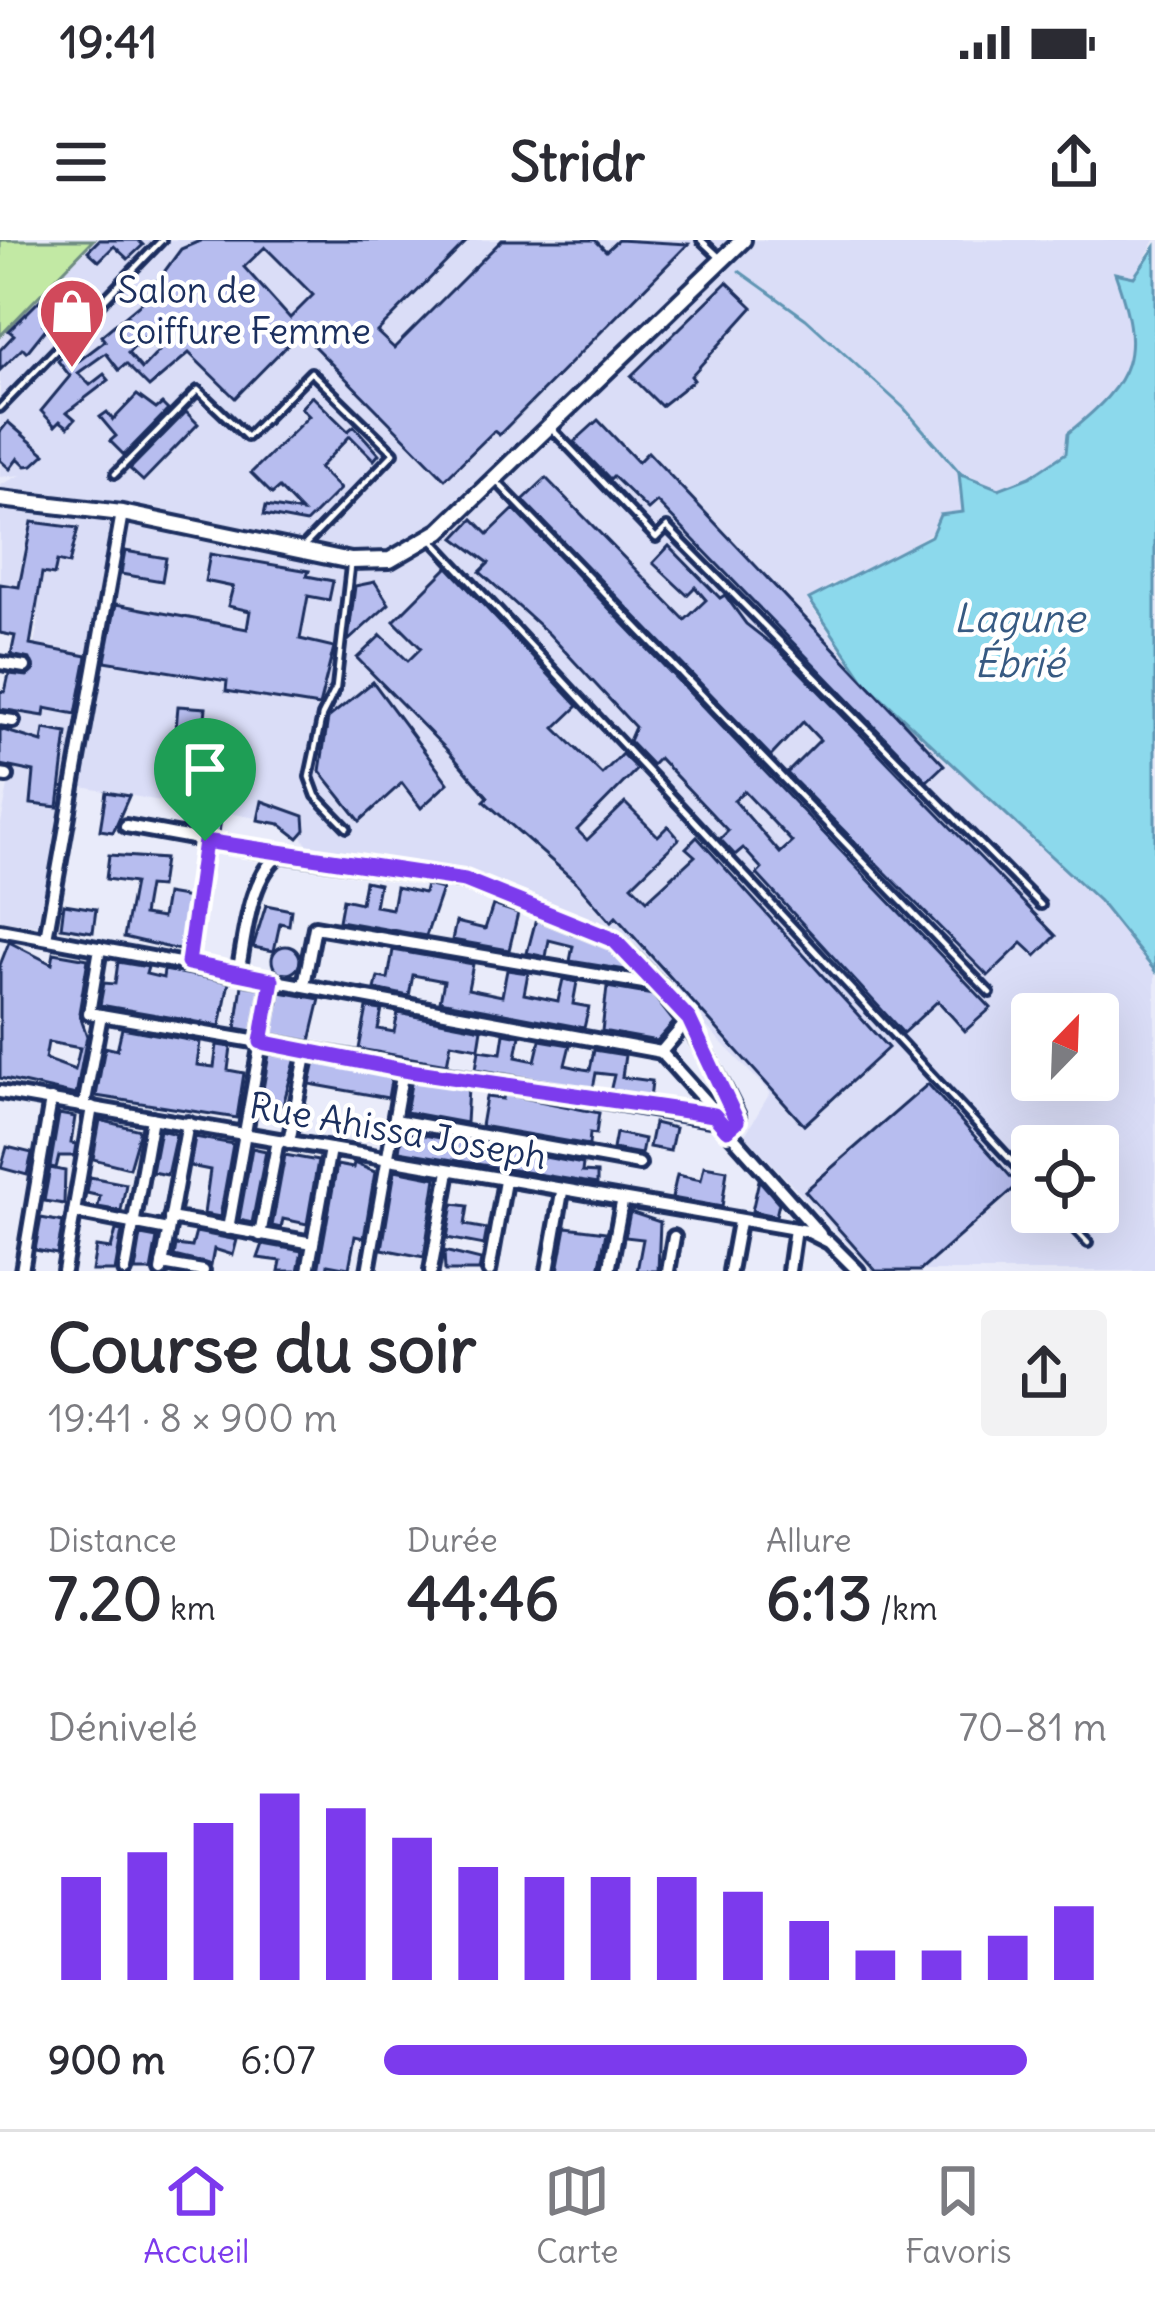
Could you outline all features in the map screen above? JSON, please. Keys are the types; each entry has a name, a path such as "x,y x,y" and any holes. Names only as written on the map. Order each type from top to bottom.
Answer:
{"street":[{"path":"0,499 122,514 351,561 390,560 430,538 743,240"},
{"path":"46,938 122,514"},
{"path":"0,663 25,667"},
{"path":"126,826 280,854 419,871 500,891 614,940 689,1019 738,1116 727,1130"},
{"path":"238,973 257,888 263,872 280,854"},
{"path":"304,986 315,927 661,986"},
{"path":"1,935 46,938 660,1051 709,1099 712,1117"},
{"path":"100,948 89,1013 403,1070 712,1117 849,1268"},
{"path":"228,1228 272,980"},
{"path":"64,1271 100,1015"},
{"path":"660,1051 689,1019"},
{"path":"260,1234 307,1051"},
{"path":"368,1271 403,1070"},
{"name":"Rue Ahissa Joseph","path":"0,1092 822,1237"},
{"path":"22,1271 51,1100"},
{"path":"125,1271 152,1118"},
{"path":"395,1120 639,1165"},
{"path":"188,1124 162,1267 203,1271"},
{"path":"308,1271 330,1149"},
{"path":"431,1271 449,1171"},
{"path":"489,1271 505,1181"},
{"path":"548,1271 562,1192"},
{"path":"609,1271 622,1203"},
{"path":"74,1212 134,1223 228,1228 313,1244"},
{"path":"730,1271 739,1222"},
{"path":"789,1271 790,1229"},
{"path":"668,1271 674,1237"}],"lane":[{"path":"0,408 162,240"},
{"path":"701,240 722,260"},
{"path":"115,474 198,390 247,437 311,372 394,453 299,551"},
{"path":"549,426 656,538 667,527 1041,905"},
{"path":"494,478 990,993"},
{"path":"430,538 1011,1161"},
{"path":"347,828 316,796 309,777 322,716 336,688 351,561"},
{"path":"188,963 205,841"},
{"path":"1078,1233 1088,1244"}],"shaded area":[{"path":"0,240 1155,240 1134,277 1116,274 1131,319 1134,347 1126,376 1104,404 1068,433 1066,453 1030,477 999,489 970,475 958,488 964,512 860,577 830,584 812,608 866,683 1099,902 1155,971 1155,1271 873,1271 745,1135 770,1093 613,929 463,871 308,847 296,825 82,787 58,928 0,920 0,829 39,618 0,610 0,485 21,475 0,477"}],"green space":[{"path":"0,240 93,240 0,336"}],"water":[{"name":"Lagune Ébrié","path":"1155,247 1155,971 1099,901 866,683 809,599 931,536 940,515 963,512 959,473 999,489 1030,477 1066,453 1068,433 1108,397 1128,364 1129,325 1115,273 1134,277"}],"building":[{"path":"99,240 138,240 143,245 128,259 114,246 99,261 88,251"},
{"path":"202,240 468,240 377,332 394,348 502,240 595,240 606,251 618,240 688,244 499,435 494,431 445,479 300,332 235,398 189,353 149,387 126,364 119,370 106,353 78,373 90,385 104,374 109,380 67,412 75,419 68,427 60,421 55,426 41,411 70,376 58,361 63,356 72,366 105,341 101,336 142,302 181,249","holes":["265,247 313,295 290,318 244,267","144,338 159,351 142,369 128,353"]},
{"path":"65,275 75,285 43,324 47,327 27,352 23,348 0,370 0,350 14,335 9,331"},
{"path":"727,282 753,307 691,376 694,380 661,406 631,376"},
{"path":"137,395 156,409 162,404 168,410 124,455 110,441 116,436 100,417 107,412 113,420"},
{"path":"312,396 348,431 354,426 379,454 374,460 350,436 319,468 340,489 306,523 264,515 266,506 302,512 279,488 272,494 251,473 309,416 301,408"},
{"path":"186,412 198,424 143,481 130,469"},
{"path":"598,420 638,462 648,452 944,765 927,781 657,502 648,510 613,476 610,479 574,442"},
{"path":"8,422 45,454 33,465 26,466 18,458 10,469 0,460 0,432"},
{"path":"546,478 685,620 706,600 695,587 687,595 653,563 669,546 720,598 725,595 746,624 778,649 1056,936 1036,956 1022,943 988,976 787,773 820,740 803,722 771,756 523,500"},
{"path":"514,509 991,1008 965,1031 938,1001 903,1033 757,874 762,869 743,848 735,855 720,839 728,831 659,758 652,765 629,741 635,727 549,634 480,572 489,563 455,538 473,519 488,534","holes":["744,791 792,842 780,853 734,800"]},
{"path":"32,522 78,528 69,564 57,561 54,575 42,573 30,645 87,656 76,714 45,708 44,716 0,709 0,691 5,692 9,674 27,676 34,670 30,659 11,655 15,636 0,633 0,584 19,587"},
{"path":"125,551 166,558 162,581 121,574"},
{"path":"210,554 309,571 307,576 333,581 329,600 308,596 300,639 334,647 319,706 226,691 227,681 105,661 116,604 247,629 250,611 228,606 233,587 205,581"},
{"path":"448,567 578,706 555,728 602,774 622,754 637,769 577,830 587,840 625,803 658,836 668,826 679,839 632,885 647,900 695,856 686,848 697,837 888,1048 804,1125 616,917 611,922 576,882 484,801 488,797 450,753 357,658 381,635 408,661 421,648 394,621"},
{"path":"375,582 389,604 348,641 355,586"},
{"path":"373,682 448,783 421,808 402,783 360,821 320,771 328,718"},
{"path":"178,706 206,708 200,765 173,762"},
{"path":"0,729 42,742 44,729 67,733 58,807 31,804 34,772 0,765"},
{"path":"106,792 129,796 113,832 100,830"},
{"path":"262,801 304,816 305,830 298,838 280,824 258,820"},
{"path":"186,806 222,812 219,833 183,826"},
{"path":"109,855 164,859 160,887 148,886 143,915 162,918 166,894 190,898 183,951 124,937 134,883 106,879"},
{"path":"365,881 379,884 375,906 392,909 396,887 424,893 426,885 442,889 426,936 339,921 343,899 361,903"},
{"path":"64,904 96,909 93,932 61,927"},
{"path":"266,905 291,910 289,925 280,923 274,951 253,947"},
{"path":"493,905 518,913 509,950 452,940 456,922 485,929"},
{"path":"536,919 609,948 632,971 570,961 573,946 549,940 546,957 527,953"},
{"path":"9,942 52,964 54,953 88,959 79,1013 87,1036 76,1095 0,1078 0,965","holes":["48,1042 80,1048 75,1070 45,1059"]},
{"path":"286,946 296,950 300,960 296,970 286,974 276,970 272,960 276,950"},
{"path":"393,950 473,964 468,989 502,996 507,970 528,973 524,994 558,1001 563,979 577,982 573,1004 589,1007 584,1028 440,1001 444,981 413,975 409,996 375,989 378,977 388,979"},
{"path":"118,962 148,967 146,974 163,978 164,970 229,982 220,1026 100,1005 104,983 115,984"},
{"path":"242,985 261,988 253,1031 236,1028"},
{"path":"607,987 653,995 674,1022 657,1041 602,1031"},
{"path":"280,992 320,999 310,1041 272,1034"},
{"path":"367,1008 382,1010 378,1029 394,1032 398,1013 482,1029 479,1048 451,1043 447,1064 359,1049"},
{"path":"122,1028 200,1042 197,1065 214,1067 217,1045 231,1047 228,1070 244,1073 237,1118 96,1096 105,1047 117,1050"},
{"path":"504,1033 520,1036 516,1057 535,1061 540,1040 570,1045 565,1065 583,1069 590,1070 594,1050 625,1055 622,1077 652,1081 650,1099 610,1092 614,1075 596,1073 593,1089 476,1069 479,1050 501,1053"},
{"path":"269,1054 296,1058 283,1105 261,1101"},
{"path":"315,1062 392,1075 388,1098 310,1084"},
{"path":"412,1078 468,1088 466,1123 406,1112"},
{"path":"928,1084 1011,1177 1011,1191 920,1271 876,1271 805,1191"},
{"path":"504,1094 599,1113 596,1134 590,1133 589,1145 481,1126 486,1097 503,1099"},
{"path":"59,1114 75,1117 71,1143 76,1144 74,1156 59,1156 56,1168 50,1167"},
{"path":"100,1120 140,1130 129,1168 93,1159"},
{"path":"654,1123 675,1128 670,1151 649,1147"},
{"path":"160,1130 176,1134 167,1175 152,1172"},
{"path":"402,1131 583,1164 582,1172 597,1173 597,1184 399,1151"},
{"path":"616,1133 644,1139 641,1154 613,1149"},
{"path":"195,1137 233,1144 220,1217 204,1214 210,1170 190,1166"},
{"path":"7,1147 32,1153 27,1175 1,1168"},
{"path":"252,1148 266,1151 252,1223 239,1220"},
{"path":"285,1155 318,1161 307,1224 283,1219 281,1228 272,1226"},
{"path":"354,1163 375,1172 364,1238 355,1236 349,1268 328,1264 327,1271 318,1271 337,1165 353,1168"},
{"path":"704,1166 727,1170 722,1207 672,1198 677,1175 701,1180"},
{"path":"50,1168 65,1171 64,1204 44,1201"},
{"path":"395,1170 436,1178 424,1257 382,1249"},
{"path":"90,1177 126,1184 121,1211 98,1207 100,1196 87,1193"},
{"path":"759,1180 779,1203 776,1216 752,1211"},
{"path":"453,1204 468,1206 465,1225 487,1229 484,1245 447,1238"},
{"path":"630,1212 660,1222 658,1271 637,1271 643,1239 625,1237"},
{"path":"41,1218 63,1222 57,1254 35,1250"},
{"path":"566,1227 606,1232 599,1271 558,1271"},
{"path":"116,1230 122,1231 115,1271 92,1271 96,1247 111,1249"},
{"path":"196,1232 237,1240 233,1255 214,1249 211,1265 174,1256 176,1245 192,1247"},
{"path":"141,1235 157,1238 151,1271 135,1271"},
{"path":"263,1244 302,1251 298,1271 279,1271 281,1261 258,1258"},
{"path":"444,1251 481,1260 479,1271 445,1271"}],"waterway":[{"path":"739,271 806,319 904,408 962,475"}],"place":[{"name":"Salon de coiffure Femme","path":"72,370"}],"route":[{"path":"205,841 465,880 614,940 689,1019 737,1121 727,1130 714,1115 710,1119 403,1070 261,1042 272,980 188,963 191,912 205,841"}]}
